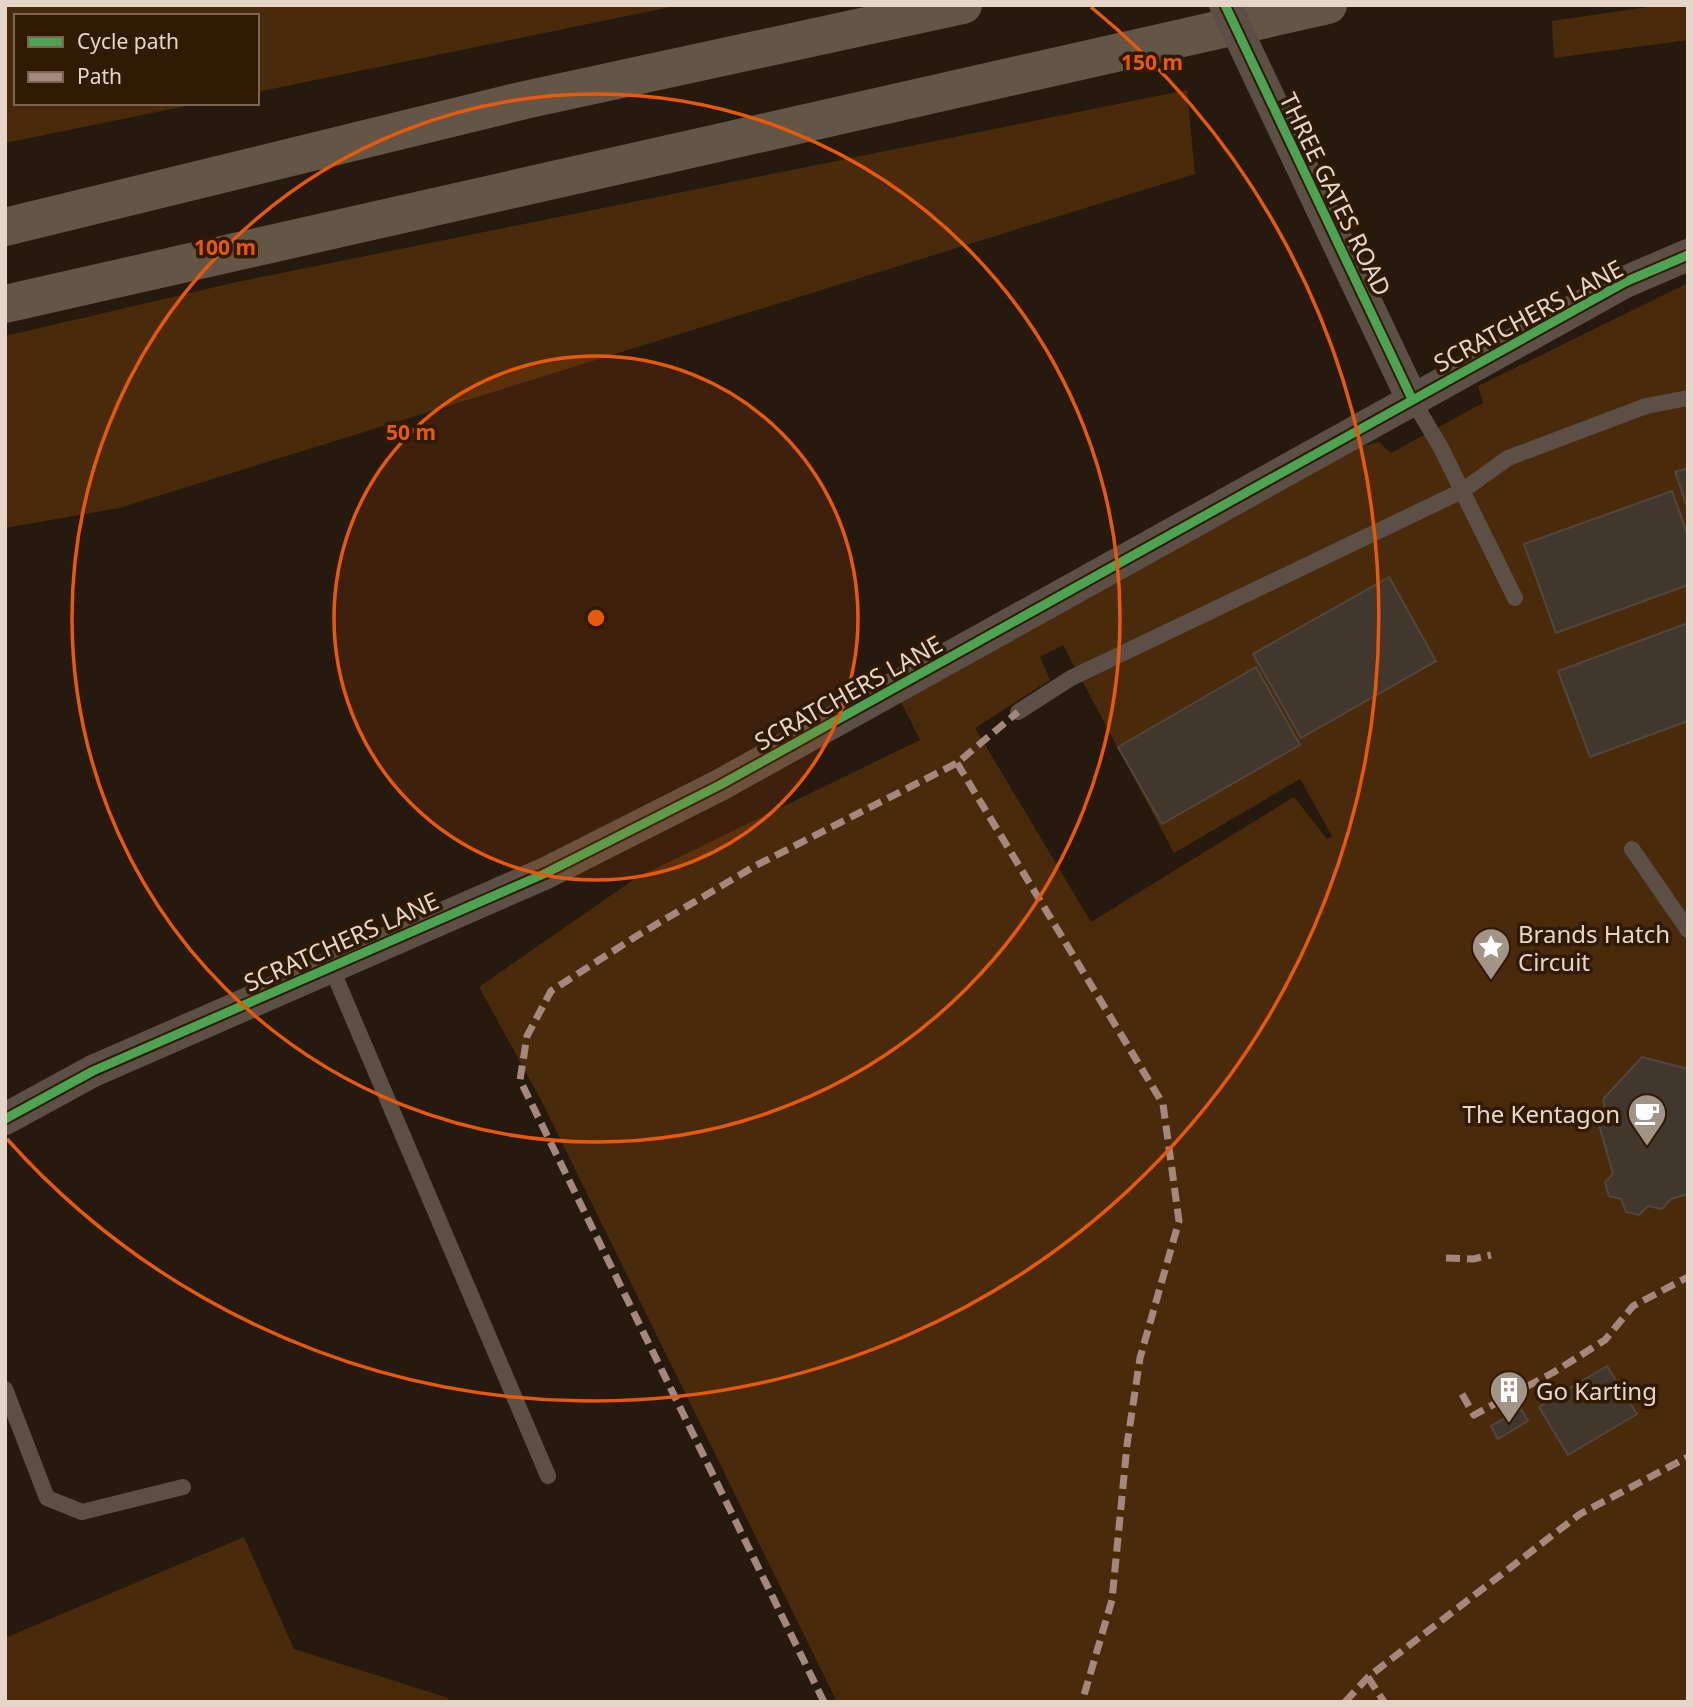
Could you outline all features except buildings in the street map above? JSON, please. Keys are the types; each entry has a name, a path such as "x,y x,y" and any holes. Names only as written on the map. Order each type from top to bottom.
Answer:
{"highway":[{"path":"5,227 525,100 963,5"},
{"path":"5,304 1328,5"}],"street":[{"name":"THREE GATES ROAD","path":"1224,5 1412,400"},
{"name":"SCRATCHERS LANE","path":"5,1119 93,1071 546,873 720,785 1626,282 1688,256"}],"lane":[{"path":"1018,712 1071,678 1462,491 1508,458 1646,406 1688,398"},
{"path":"1412,400 1440,446 1515,598"},
{"path":"1632,849 1688,930"},
{"path":"331,967 548,1476"},
{"path":"5,1388 47,1498 82,1513 183,1488"}],"shaded area":[{"path":"5,5 680,5 259,92 259,14 14,14 14,105 191,105 5,143"},
{"path":"1661,5 1688,5 1688,40 1554,58 1552,21"},
{"path":"1187,90 1195,174 119,508 5,528 5,336 237,282"},
{"path":"1688,283 1688,1702 837,1702 541,1100 479,987 636,878 920,740 898,696 1350,450 1379,442 1391,453 1483,403 1478,386","holes":["1063,645 1174,853 1300,779 1332,836 1327,839 1294,797 1091,922 975,728 1050,680 1040,657"]},
{"path":"244,1537 294,1649 448,1698 449,1702 5,1702 5,1638"}],"marked path":[{"path":"824,1702 520,1080 527,1036 551,991 635,937 755,866 957,763 1018,712"},
{"path":"957,763 1163,1104 1179,1221 1140,1358 1127,1445 1112,1600 1082,1702"},
{"path":"1446,1258 1473,1259 1491,1255"},
{"path":"1462,1394 1474,1415 1554,1372 1605,1340 1633,1306 1688,1277"},
{"path":"1345,1702 1368,1677 1580,1514 1688,1457"},
{"path":"1368,1677 1384,1702"}],"cycle path":[{"path":"1225,5 1412,399"},
{"path":"5,1119 93,1071 546,873 720,785 1625,282 1688,255"}],"place":[{"name":"Brands Hatch Circuit","path":"1491,981"},
{"name":"The Kentagon","path":"1647,1147"},
{"name":"Go Karting","path":"1509,1424"}]}
